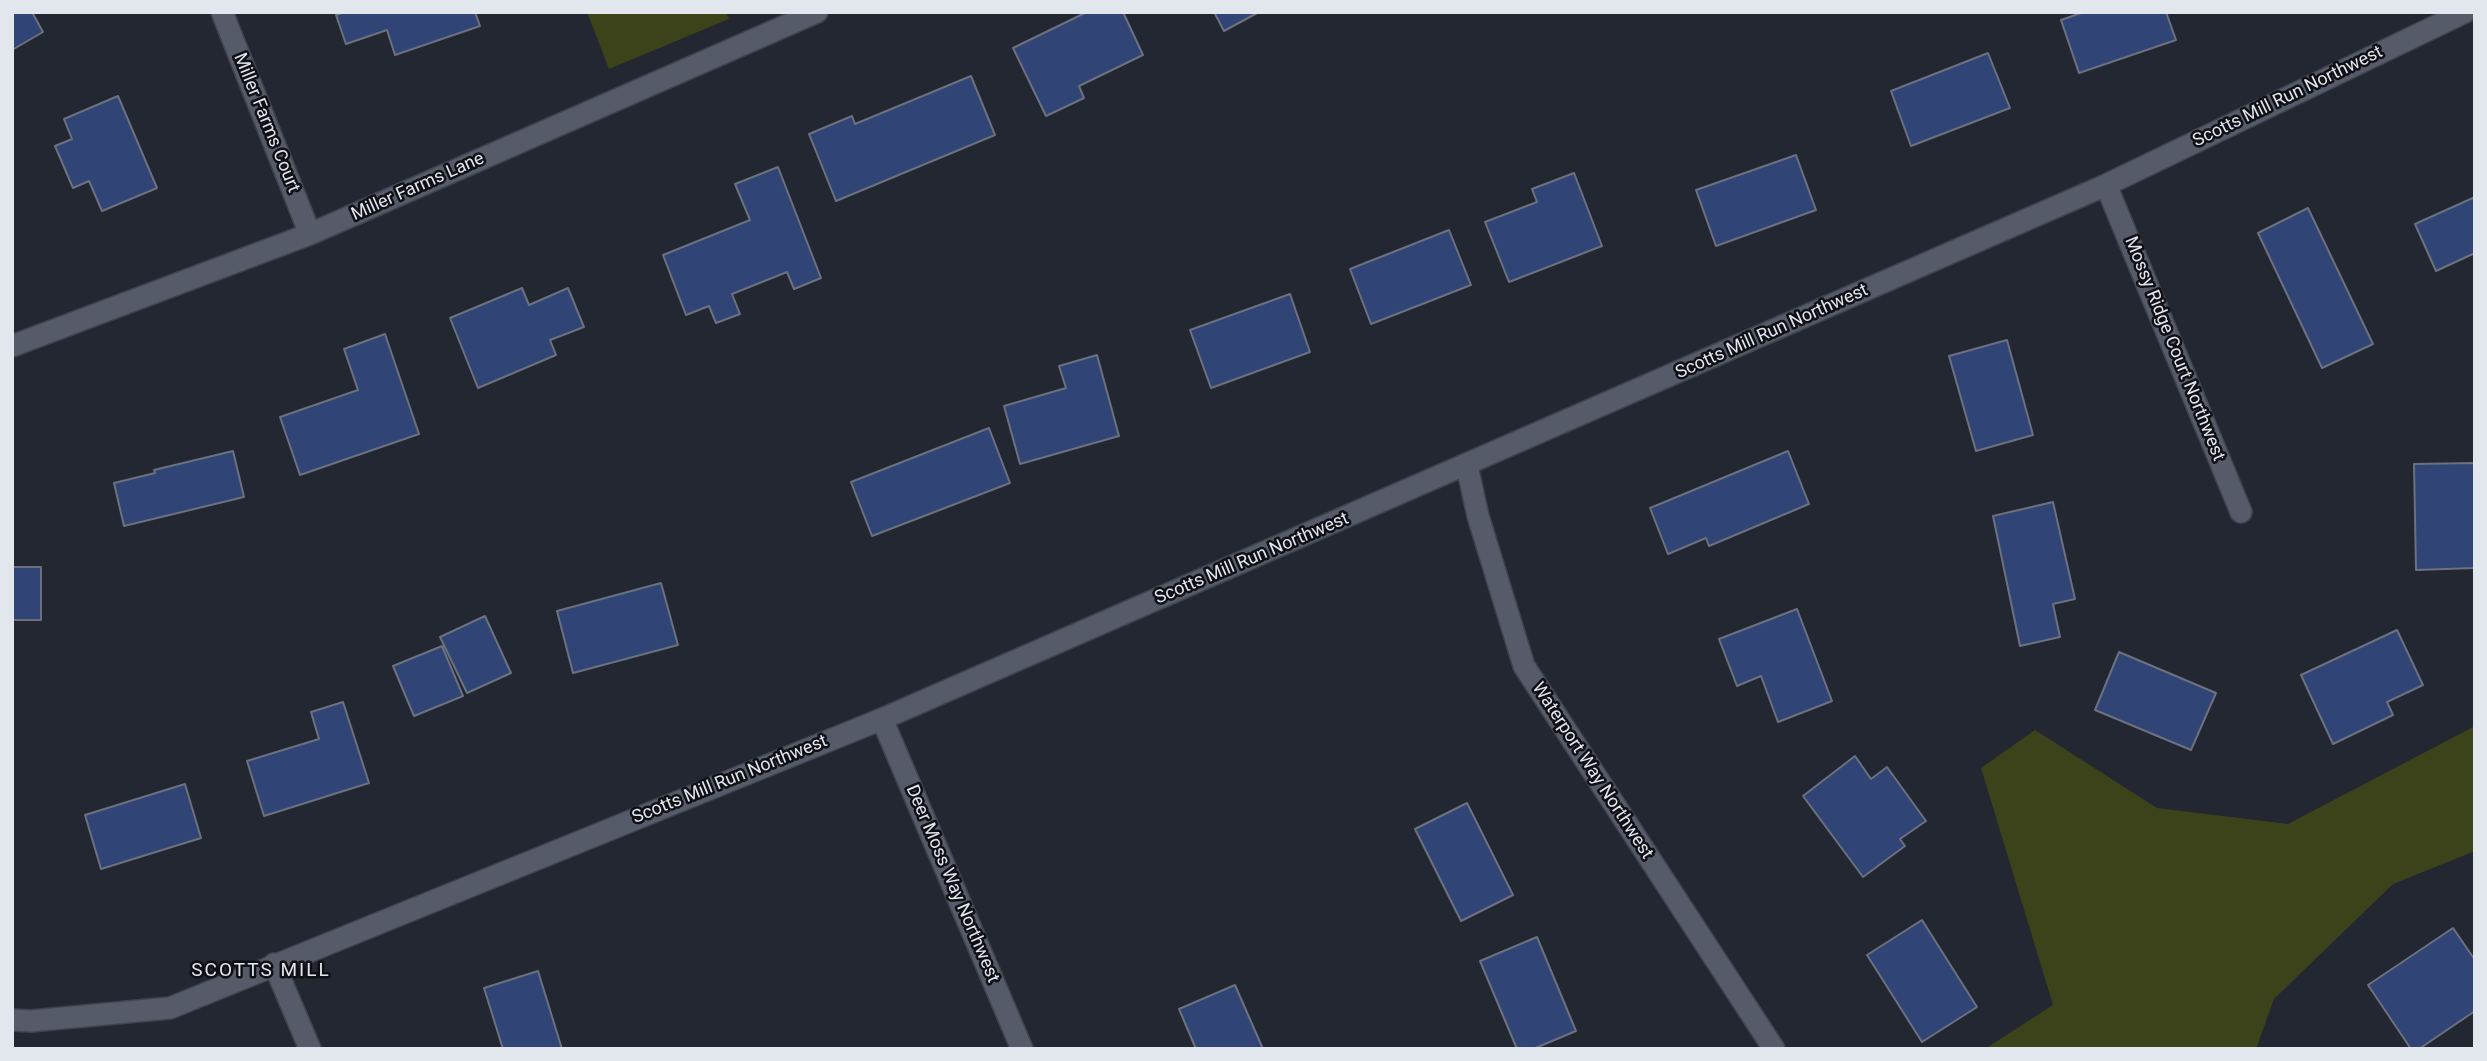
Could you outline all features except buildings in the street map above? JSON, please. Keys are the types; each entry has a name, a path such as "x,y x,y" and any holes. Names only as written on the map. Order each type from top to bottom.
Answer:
{"street":[{"name":"Miller Farms Court","path":"222,12 310,234"},
{"name":"Miller Farms Lane","path":"12,346 310,234 817,12"},
{"name":"Scotts Mill Run Northwest","path":"12,1020 31,1021 170,1008 883,719 2106,185 2465,12"},
{"name":"Mossy Ridge Court Northwest","path":"2106,185 2241,512"},
{"name":"Waterport Way Northwest","path":"1467,466 1479,516 1524,666 1774,1049"},
{"name":"Deer Moss Way Northwest","path":"883,719 1022,1049"},
{"path":"274,964 310,1049"}],"green space":[{"path":"587,12 726,12 729,19 609,69"},
{"path":"2475,726 2475,851 2393,884 2274,999 2256,1049 1985,1049 2053,1005 1981,768 2035,730 2157,808 2288,824"}],"district":[{"name":"SCOTTS MILL","path":"261,971"}]}
